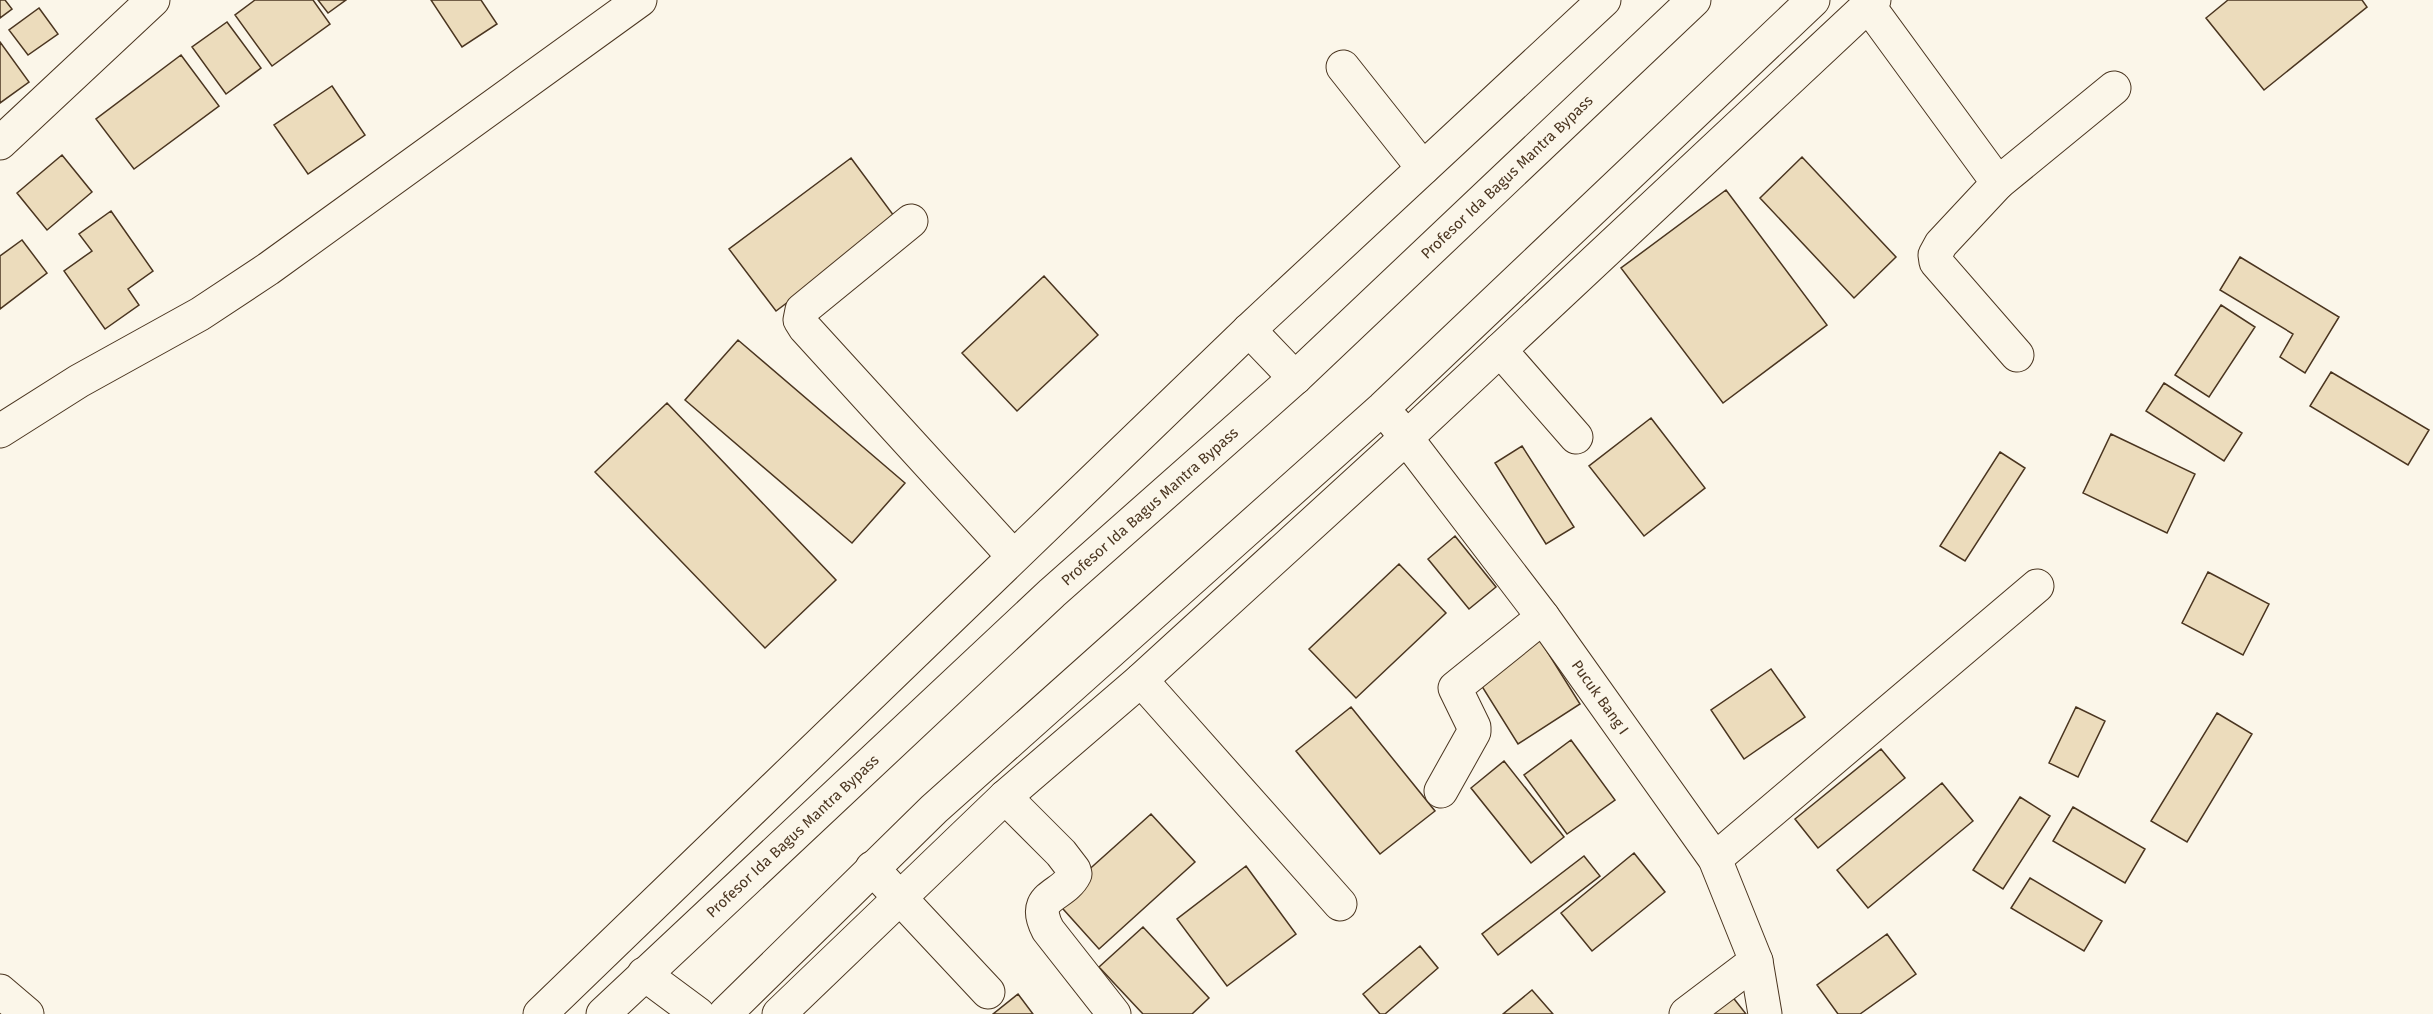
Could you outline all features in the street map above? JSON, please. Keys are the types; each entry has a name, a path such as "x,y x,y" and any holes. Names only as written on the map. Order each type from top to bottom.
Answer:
{"main road":[{"path":"0,143 153,0"},
{"path":"0,431 79,381 200,314 268,269 640,0"},
{"path":"540,1014 1249,330 1604,0"},
{"name":"Profesor Ida Bagus Mantra Bypass","path":"603,1014 1052,593 1295,378 1694,0"},
{"path":"725,1014 934,809 1383,408 1813,0"},
{"path":"787,1011 1005,796 1141,680 1407,437 1871,2 1998,183"},
{"path":"1343,67 1423,168"},
{"path":"2017,355 1936,262 1935,255 1941,244 1998,183 2114,88"},
{"path":"911,221 802,310 800,320 1013,556"},
{"path":"1249,330 1295,378"},
{"path":"1500,350 1576,437"},
{"name":"Pucuk Bang I","path":"1383,408 1543,618 1715,859 1756,960 1765,1014"},
{"path":"1715,859 2037,586"},
{"path":"1441,791 1474,732 1474,727 1455,688 1543,618"},
{"path":"1141,680 1340,904"},
{"path":"1005,796 1056,848 1074,870 1075,874 1070,882 1049,897 1043,906 1042,918 1048,930 1114,1014"},
{"path":"872,868 988,992"},
{"path":"1686,1014 1756,960"},
{"path":"644,974 698,1014"},
{"path":"0,991 27,1014"}],"building":[{"path":"0,0 5,0 12,9 0,18"},
{"path":"255,0 313,0 330,24 272,66 235,15"},
{"path":"318,0 346,0 328,13"},
{"path":"431,0 481,0 497,24 462,47"},
{"path":"2228,0 2362,0 2367,7 2264,90 2206,18"},
{"path":"39,8 58,34 28,55 9,30"},
{"path":"227,22 261,68 226,94 192,47"},
{"path":"0,42 29,82 0,103"},
{"path":"181,55 219,106 134,169 96,119"},
{"path":"332,86 365,135 308,174 274,125"},
{"path":"62,155 92,192 47,230 17,193"},
{"path":"1802,157 1896,257 1854,298 1760,198"},
{"path":"851,158 897,220 776,311 729,249"},
{"path":"1726,190 1827,325 1723,403 1621,268"},
{"path":"111,211 153,271 128,289 139,305 105,329 64,271 92,251 79,234"},
{"path":"22,240 47,273 0,309 0,256"},
{"path":"2240,257 2339,317 2305,373 2280,357 2293,334 2220,290"},
{"path":"1044,276 1098,335 1017,411 962,353"},
{"path":"2221,305 2255,327 2209,397 2175,375"},
{"path":"738,340 905,483 852,543 685,400"},
{"path":"2331,372 2429,430 2408,465 2310,406"},
{"path":"2164,383 2242,433 2224,461 2146,411"},
{"path":"667,403 836,580 765,648 595,472"},
{"path":"1651,418 1705,488 1644,536 1589,466"},
{"path":"2111,434 2195,474 2167,533 2083,493"},
{"path":"1522,446 1574,527 1546,544 1495,463"},
{"path":"2000,452 2025,468 1965,561 1940,546"},
{"path":"1455,536 1496,587 1469,609 1428,559"},
{"path":"1399,564 1446,613 1356,698 1309,649"},
{"path":"2208,572 2269,604 2243,655 2182,623"},
{"path":"1540,640 1580,704 1518,744 1478,680"},
{"path":"1771,669 1805,717 1744,759 1711,710"},
{"path":"1351,707 1435,811 1380,854 1296,751"},
{"path":"2076,707 2105,721 2078,777 2049,763"},
{"path":"2217,713 2252,734 2187,842 2151,821"},
{"path":"1571,740 1615,800 1567,834 1524,775"},
{"path":"1881,749 1905,778 1818,848 1795,819"},
{"path":"1504,761 1564,837 1531,863 1471,788"},
{"path":"1942,783 1973,821 1868,908 1837,870"},
{"path":"2020,797 2050,816 2003,889 1973,870"},
{"path":"2073,807 2145,849 2125,883 2053,841"},
{"path":"1151,814 1195,862 1099,949 1055,900"},
{"path":"1634,853 1665,892 1592,951 1561,913"},
{"path":"1584,856 1600,876 1498,955 1482,934"},
{"path":"1246,866 1296,934 1227,986 1177,919"},
{"path":"2030,878 2102,921 2084,951 2011,908"},
{"path":"1143,927 1209,998 1192,1014 1143,1014 1099,967"},
{"path":"1887,934 1916,974 1860,1014 1838,1014 1817,985"},
{"path":"1420,946 1438,968 1385,1014 1380,1014 1363,994"},
{"path":"1532,990 1553,1014 1503,1014"},
{"path":"1018,994 1033,1014 993,1014"},
{"path":"1731,995 1746,1014 1706,1014"}]}
